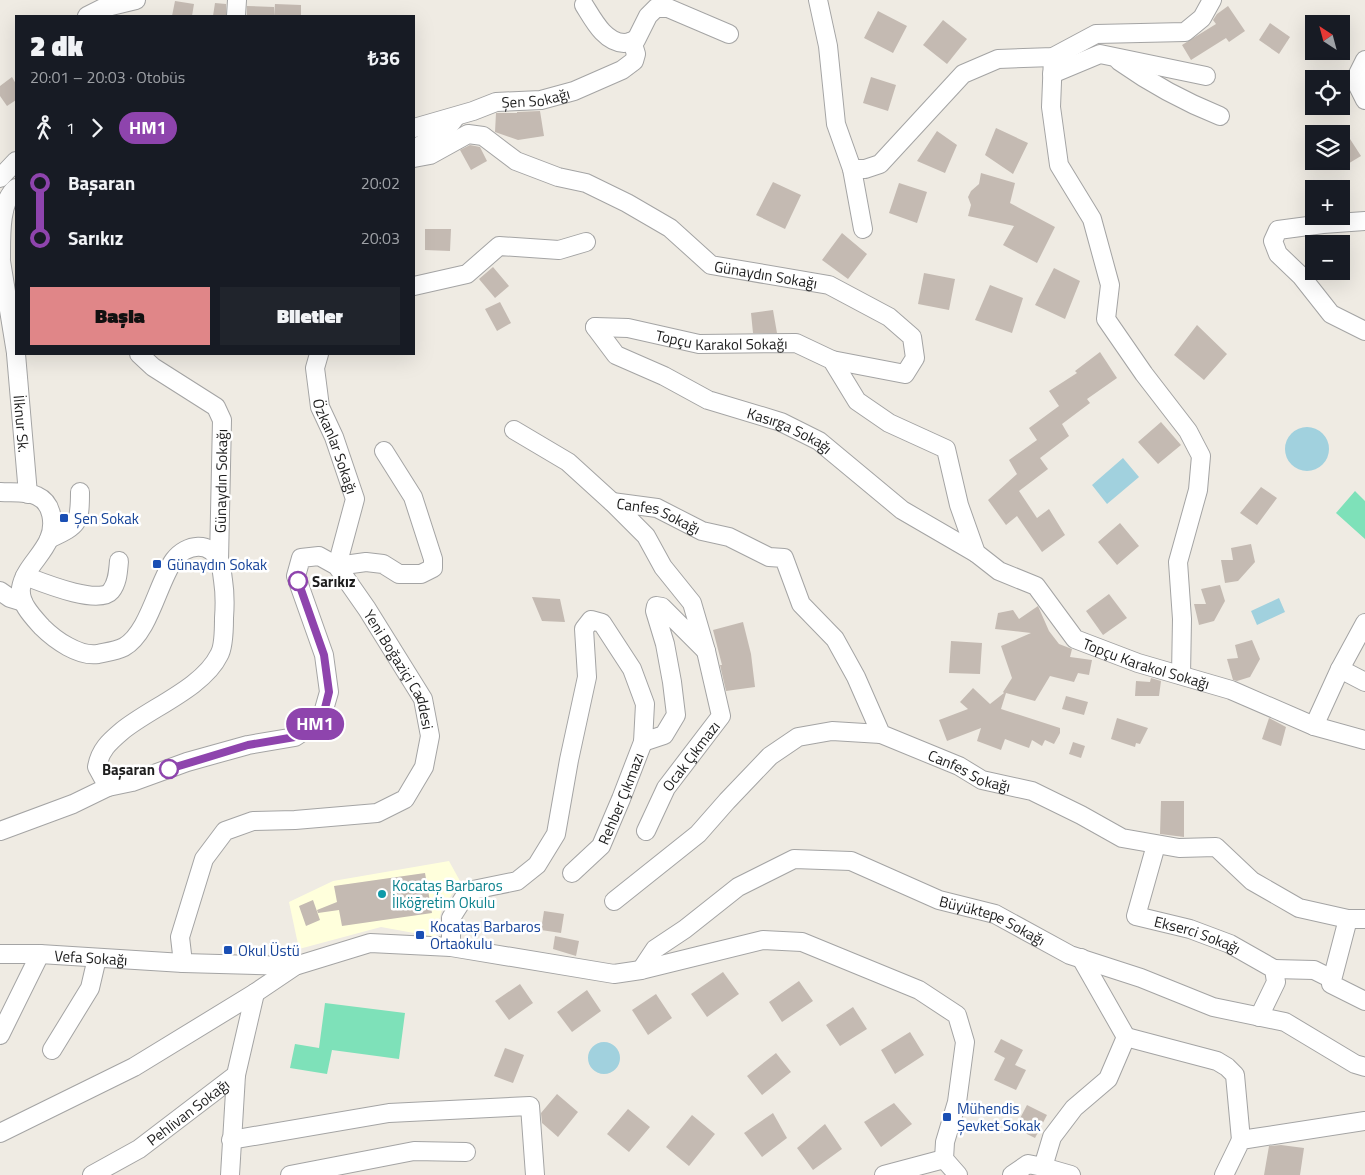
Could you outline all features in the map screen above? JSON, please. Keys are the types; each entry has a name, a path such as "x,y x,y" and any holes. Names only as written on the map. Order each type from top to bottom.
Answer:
{"street":[{"path":"89,15 103,8 136,0"},
{"path":"135,15 146,0"},
{"path":"236,0 236,15"},
{"path":"818,0 828,46 836,124 852,169 863,229"},
{"path":"1053,65 1096,34 1185,32 1202,18 1212,0"},
{"path":"584,5 599,29 611,38 624,43 636,40 648,16 656,8 668,8 729,34"},
{"name":"Şen Sokağı","path":"415,128 455,117 496,102 542,100 574,91 622,70 634,61 636,54 632,41"},
{"path":"852,169 865,169 880,164 963,74 998,59 1053,65 1100,54 1206,76"},
{"path":"1112,57 1136,73 1202,109 1220,116"},
{"path":"1365,60 1355,80 1365,100"},
{"path":"1053,65 1051,107 1059,165 1092,219 1110,286 1106,319 1144,374 1188,431 1201,456 1198,490 1178,562 1182,619 1182,675"},
{"path":"415,147 442,133 455,117"},
{"name":"Günaydın Sokağı","path":"415,158 430,154 468,134 483,136 516,161 558,177 586,183 627,203 670,228 711,265 828,285 889,316 912,337 915,358 905,374 832,360"},
{"path":"0,154 15,156"},
{"path":"0,178 15,162"},
{"name":"İlknur Sk.","path":"15,189 4,199 1,215 0,256 15,347"},
{"path":"1365,221 1278,230 1273,241 1278,254 1301,276 1331,314 1365,331"},
{"path":"415,286 467,274 500,246 559,250 586,242"},
{"name":"Topçu Karakol Sokağı","path":"595,327 628,328 699,344 796,343 832,360"},
{"name":"Kasırga Sokağı","path":"595,327 616,355 664,376 708,400 781,422 818,441 902,510 976,553"},
{"name":"İlknur Sk.","path":"16,355 28,494"},
{"name":"Günaydın Sokağı","path":"140,355 153,367 216,407 222,420 219,560"},
{"name":"Özkanlar Sokağı","path":"319,355 315,368 320,407 334,437 354,500 337,566"},
{"path":"832,360 857,401 889,423 946,449 959,505 976,553"},
{"path":"514,430 568,462 612,502"},
{"path":"0,831 73,804 108,787 132,782 187,762 248,745 295,737 322,720 329,692 324,655 296,576 301,558 320,556 337,566 366,562 383,564 399,574 421,574 433,568 433,560 412,497 384,452"},
{"path":"0,492 37,496 48,505 52,519 49,539 25,576 21,590 11,597"},
{"path":"49,539 72,528 80,515 80,492"},
{"name":"Canfes Sokağı","path":"612,502 646,536 663,567 692,604 706,651"},
{"name":"Canfes Sokağı","path":"612,502 657,508 702,531 729,537 768,557 784,558 802,604 835,639 856,676 881,734 959,766 982,780 1032,791 1122,838 1179,848 1216,847 1252,881 1299,908 1357,919"},
{"path":"0,582 11,597 50,634 76,650 93,654 112,652 125,647 136,635 156,601 169,568 181,552 190,547 202,546 211,551 219,560 225,591 224,624 220,654 209,670 188,688 128,726 110,740 100,754 97,767 108,787"},
{"name":"Topçu Karakol Sokağı","path":"976,553 999,572 1036,586 1075,639 1138,662 1231,690 1314,726 1365,740"},
{"path":"25,576 57,589 94,596 106,595 111,592 116,582 119,561"},
{"name":"Yeni Boğaziçi Caddesi","path":"183,963 180,937 204,859 225,831 253,821 295,820 377,813 405,800 424,767 430,736 423,699 337,566"},
{"path":"451,947 451,918 468,890 517,880 537,865 556,834 568,760 587,676 584,629 591,620 602,623 632,669 645,704 643,742 664,735 676,715 665,644 655,612 656,606 662,607 706,651"},
{"path":"1314,726 1340,669 1365,623"},
{"name":"Ocak Çıkmazı","path":"646,831 666,788 721,716 706,651"},
{"path":"1340,669 1365,682"},
{"path":"614,902 698,834 726,801 770,756 798,737 832,731 881,734"},
{"name":"Rehber Çıkmazı","path":"572,873 601,846 643,742"},
{"name":"Ekserci Sokağı","path":"1156,845 1136,916 1190,930 1230,944 1274,969"},
{"name":"Büyüktepe Sokağı","path":"640,970 655,949 685,929 738,887 794,859 851,861 939,900 995,914 1070,955 1141,978 1213,1008 1285,1022 1355,1064 1365,1067"},
{"path":"1357,919 1331,984 1365,1001"},
{"path":"0,1133 134,1067 255,993 295,966 370,943 451,947 614,974 640,970 763,940 802,942 919,990 957,1015 965,1042 957,1102 945,1142 944,1159 958,1175"},
{"name":"Vefa Sokağı","path":"0,954 40,954 183,963 295,966"},
{"path":"0,1035 40,954"},
{"path":"52,1050 90,988 97,958"},
{"path":"1081,958 1126,1037 1217,1062 1227,1067 1235,1075 1242,1140 1224,1175"},
{"path":"1259,1017 1276,982 1274,969 1314,970 1332,978"},
{"name":"Pehlivan Sokağı","path":"92,1175 139,1149 236,1075 255,993"},
{"path":"1043,1167 1052,1137 1074,1108 1108,1079 1126,1037"},
{"path":"230,1175 236,1075"},
{"path":"231,1140 389,1113 530,1106 535,1175"},
{"path":"1242,1140 1365,1121"},
{"path":"290,1175 414,1151 466,1152"},
{"path":"884,1175 944,1159"},
{"path":"1012,1175 1028,1164 1071,1175"}],"shaded area":[{"path":"449,861 460,881 441,912 436,937 381,927 299,949 289,902 333,881"}],"green space":[{"path":"1355,491 1365,501 1365,539 1336,513"},
{"path":"325,1003 405,1013 399,1059 332,1050 327,1074 290,1068 295,1044 319,1048"}],"water":[{"path":"1307,427 1319,431 1325,437 1329,449 1325,461 1319,467 1307,471 1295,467 1289,461 1285,449 1289,437 1295,431"},
{"path":"1123,458 1139,477 1107,504 1092,485"},
{"path":"1279,598 1285,612 1257,625 1251,611"},
{"path":"604,1042 610,1043 615,1047 619,1052 619,1064 615,1069 610,1073 604,1074 598,1073 593,1069 589,1064 588,1058 589,1052 593,1047 598,1043"}],"building":[{"path":"175,1 194,4 192,15 172,15"},
{"path":"215,3 226,4 226,15 213,15"},
{"path":"275,4 301,5 301,15 274,15"},
{"path":"247,6 274,7 274,15 247,15"},
{"path":"1228,6 1245,31 1229,42 1226,38 1191,60 1182,45 1216,24 1213,20 1217,14"},
{"path":"878,11 907,26 893,53 864,38"},
{"path":"943,20 967,39 947,64 923,45"},
{"path":"1270,23 1290,37 1279,54 1259,40"},
{"path":"12,77 15,82 15,101 7,106 0,96 0,86"},
{"path":"871,77 896,85 888,111 863,103"},
{"path":"540,111 544,136 518,140 495,132 496,113"},
{"path":"996,128 1028,143 1013,174 985,155"},
{"path":"937,131 957,145 945,173 917,161"},
{"path":"1350,139 1361,156 1350,163"},
{"path":"470,145 480,147 487,161 471,170 460,150"},
{"path":"981,173 1015,183 1010,203 1055,227 1037,263 1003,245 1014,226 968,216 971,205 968,197 971,191 979,184"},
{"path":"773,182 801,195 785,229 756,215"},
{"path":"899,183 927,192 917,223 889,213"},
{"path":"425,229 451,229 450,251 425,250"},
{"path":"842,233 867,254 848,279 822,260"},
{"path":"493,267 509,286 495,298 479,279"},
{"path":"1054,268 1080,281 1065,319 1035,305"},
{"path":"924,273 955,279 949,310 918,304"},
{"path":"990,285 1023,298 1012,333 975,320"},
{"path":"500,302 511,323 497,331 485,309"},
{"path":"773,310 777,333 753,333 751,313"},
{"path":"1197,325 1227,354 1204,380 1174,355"},
{"path":"1100,352 1117,378 1087,399 1090,403 1062,424 1069,436 1040,458 1048,469 1019,491 1037,518 1049,509 1065,535 1042,552 1017,516 1006,525 988,500 1017,474 1009,460 1037,440 1029,428 1059,406 1049,391 1077,373 1075,371"},
{"path":"1161,422 1181,445 1158,464 1138,442"},
{"path":"1261,487 1277,498 1257,525 1240,513"},
{"path":"1120,523 1139,546 1117,565 1098,542"},
{"path":"1251,544 1255,562 1238,581 1225,583 1221,560 1233,560 1231,548"},
{"path":"1220,585 1225,601 1214,621 1199,625 1194,604 1206,604 1201,589"},
{"path":"1109,594 1127,618 1103,635 1086,611"},
{"path":"532,597 560,599 565,622 542,621"},
{"path":"1038,606 1049,631 1059,644 1072,649 1070,657 1092,660 1089,675 1078,673 1074,682 1050,676 1035,701 1006,693 1001,709 1060,728 1060,733 1054,744 1045,740 1042,746 1032,740 1029,748 1005,739 1001,750 977,741 981,728 947,741 939,720 968,709 960,702 973,688 990,704 1004,693 1012,678 1001,646 1031,633 995,629 998,613 1013,610 1019,619"},
{"path":"743,622 751,654 755,687 726,691 720,665 722,665 713,630"},
{"path":"1252,640 1260,659 1250,677 1237,681 1233,680 1227,659 1238,658 1235,645"},
{"path":"951,641 982,643 980,674 949,673"},
{"path":"1151,678 1161,681 1159,696 1135,696 1136,681 1150,682"},
{"path":"1066,696 1088,702 1084,715 1062,709"},
{"path":"1117,718 1148,728 1140,744 1136,743 1135,747 1111,739"},
{"path":"1269,718 1286,727 1281,746 1262,739"},
{"path":"1073,742 1085,746 1081,758 1069,754"},
{"path":"1161,801 1184,801 1184,837 1160,834"},
{"name":"Kocataş Barbaros İlköğretim Okulu","path":"425,873 432,913 342,926 339,910 318,913 317,910 337,902 334,886"},
{"path":"313,900 320,920 306,926 299,906"},
{"path":"544,911 564,914 561,933 541,930"},
{"path":"555,936 579,941 576,956 553,949"},
{"path":"723,972 739,994 707,1017 691,994"},
{"path":"799,981 813,1001 782,1022 769,1002"},
{"path":"520,984 533,1003 509,1020 495,1001"},
{"path":"587,990 601,1011 572,1032 557,1012"},
{"path":"656,994 672,1018 648,1035 632,1010"},
{"path":"853,1007 867,1029 840,1046 826,1025"},
{"path":"910,1032 924,1055 895,1074 881,1050"},
{"path":"1001,1039 1023,1050 1015,1065 1026,1070 1016,1090 994,1080 1005,1058 994,1052"},
{"path":"505,1048 524,1055 513,1083 494,1076"},
{"path":"776,1053 791,1072 762,1095 747,1076"},
{"path":"557,1094 578,1112 558,1137 542,1123 541,1113"},
{"path":"894,1103 912,1124 881,1147 864,1122"},
{"path":"1027,1105 1047,1115 1035,1138 1015,1128"},
{"path":"628,1109 650,1127 629,1152 607,1134"},
{"path":"773,1113 787,1138 762,1157 744,1133"},
{"path":"692,1115 715,1134 689,1166 666,1147"},
{"path":"825,1124 842,1149 813,1170 797,1148"},
{"path":"1281,1145 1304,1148 1300,1175 1264,1175 1269,1146"}],"bus line":[{"name":"HM1","path":"169,769 248,745 295,737 322,720 329,692 324,655 298,581"}],"place":[{"name":"Şen Sokak","path":"64,518"},
{"name":"Günaydın Sokak","path":"157,564"},
{"name":"Sarıkız","path":"298,581"},
{"name":"Başaran","path":"169,769"},
{"name":"Kocataş Barbaros İlköğretim Okulu","path":"382,894"},
{"name":"Kocataş Barbaros Ortaokulu","path":"420,935"},
{"name":"Okul Üstü","path":"228,950"},
{"name":"Mühendis Şevket Sokak","path":"947,1117"}]}
